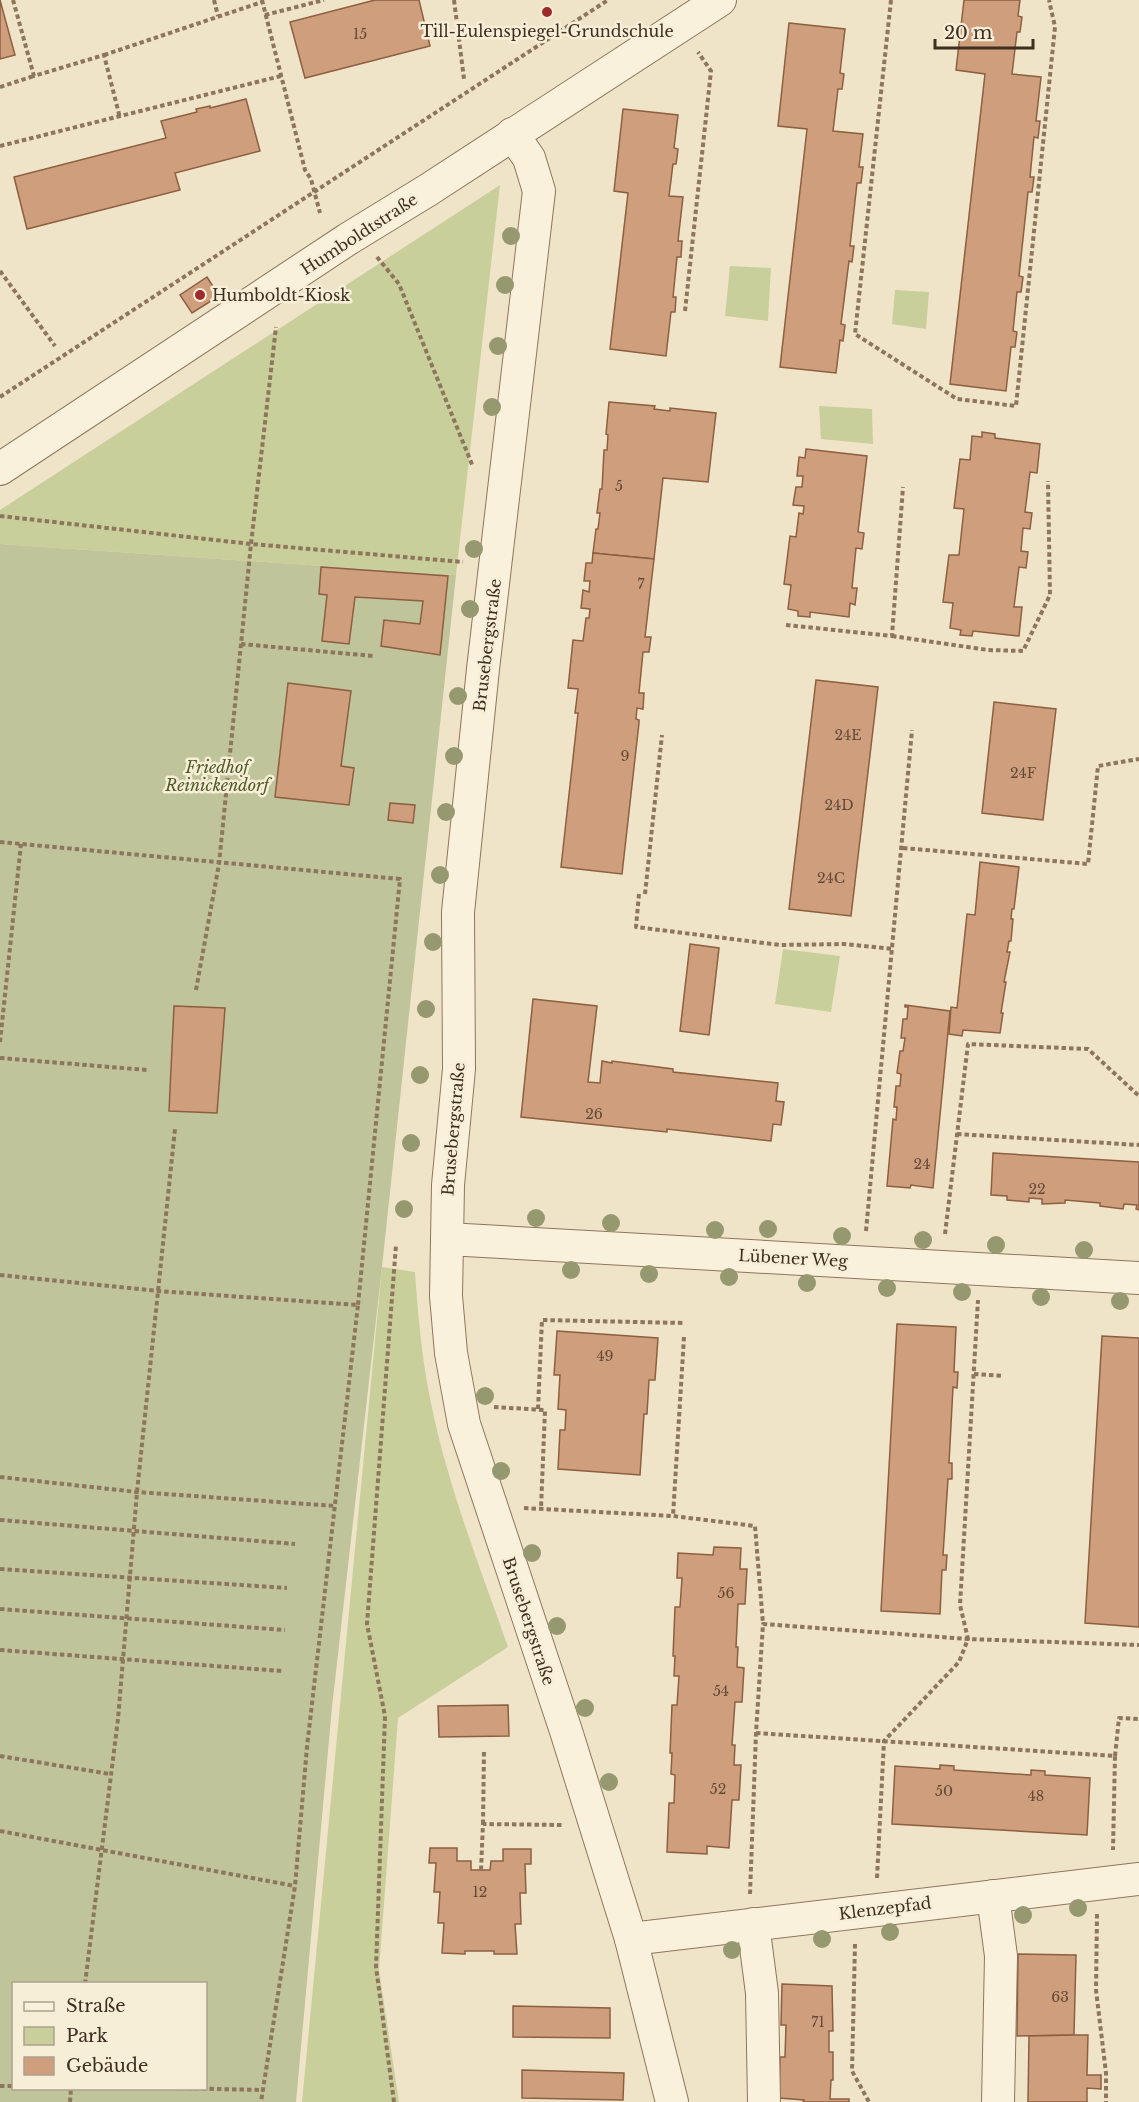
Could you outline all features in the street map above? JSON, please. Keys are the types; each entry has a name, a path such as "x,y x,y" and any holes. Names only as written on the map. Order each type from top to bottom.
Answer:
{"street":[{"name":"Humboldtstraße","path":"0,469 348,239 428,190 720,0"},
{"name":"Brusebergstraße","path":"512,134 529,158 539,191 483,669 459,912 459,1069 448,1185 446,1296 451,1353 464,1424 632,1939 672,2102"},
{"name":"Lübener Weg","path":"447,1239 1139,1278"},
{"name":"Klenzepfad","path":"632,1939 751,1912 993,1896 1139,1879"},
{"path":"993,1896 1001,1956 998,2102"},
{"path":"751,1912 762,1993 764,2102"}],"path":[{"path":"13,0 34,76"},
{"path":"214,0 218,16"},
{"path":"265,15 324,0"},
{"path":"454,0 464,79"},
{"path":"0,397 608,0"},
{"path":"891,0 855,334 957,399 1016,406 1055,27 1049,0"},
{"path":"0,87 104,55 262,1 305,170 311,179 320,213"},
{"path":"685,311 711,71 696,49"},
{"path":"104,55 120,118"},
{"path":"0,146 120,118 280,76"},
{"path":"376,256 399,284 476,474"},
{"path":"0,271 55,346"},
{"path":"196,990 219,864 251,544 277,321"},
{"path":"786,625 892,636 988,650 1023,651 1050,595 1048,481"},
{"path":"892,636 903,487"},
{"path":"0,516 251,544 496,564"},
{"path":"241,644 373,656"},
{"path":"863,1262 903,848 912,730"},
{"path":"662,735 636,927 780,945 844,944 893,949"},
{"path":"903,848 1088,864 1098,766 1139,759"},
{"path":"0,842 400,879 358,1305 308,1735 295,1886 261,2102"},
{"path":"0,1042 21,844"},
{"path":"945,1234 968,1044 1088,1049 1139,1096"},
{"path":"0,1058 147,1070"},
{"path":"85,1982 118,1719 133,1530 175,1129"},
{"path":"957,1134 1139,1146"},
{"path":"394,2102 376,1967 385,1716 367,1624 396,1245"},
{"path":"0,1275 158,1291 358,1305"},
{"path":"877,1885 884,1742 959,1662 968,1639 960,1605 978,1296"},
{"path":"538,1409 542,1320 684,1323"},
{"path":"673,1516 684,1337"},
{"path":"974,1374 1003,1376"},
{"path":"487,1407 545,1410 541,1508"},
{"path":"0,1477 137,1492 335,1506"},
{"path":"522,1508 673,1516 755,1526 763,1624 756,1733 751,1912"},
{"path":"0,1520 295,1544"},
{"path":"0,1569 287,1588"},
{"path":"0,1609 285,1630"},
{"path":"763,1624 968,1639 1139,1644"},
{"path":"0,1650 282,1671"},
{"path":"1113,1857 1115,1756 1119,1718 1139,1719"},
{"path":"756,1733 1115,1756"},
{"path":"481,1870 484,1751"},
{"path":"0,1756 111,1773"},
{"path":"483,1824 572,1825"},
{"path":"0,1831 295,1886"},
{"path":"1097,1913 1096,1990 1106,2073 1106,2102"},
{"path":"855,1940 852,2071 869,2102"},
{"path":"207,2089 263,2090"}],"green space":[{"path":"500,185 456,575 0,544 0,510"},
{"path":"730,266 771,268 768,321 725,316"},
{"path":"895,290 929,292 926,329 892,324"},
{"path":"819,406 872,409 873,444 821,439"},
{"name":"Friedhof Reinickendorf","path":"0,544 456,575 332,1707 296,2102 0,2102"},
{"path":"783,949 840,956 831,1012 775,1004"},
{"path":"382,1267 415,1272 423,1354 438,1434 465,1526 508,1647 398,1718 379,1970 399,2102 302,2102"}],"building":[{"path":"0,0 15,55 0,59"},
{"path":"375,0 419,0 430,46 305,78 290,22"},
{"path":"964,0 1020,0 1018,16 1022,17 1020,32 1017,32 1012,74 1041,77 1036,121 1040,121 1038,138 1034,137 1030,177 1034,177 1032,192 1028,192 1019,276 1023,277 1021,292 1017,292 1013,331 1017,332 1015,347 1011,347 1006,391 950,384 985,74 956,70"},
{"path":"789,23 845,29 840,73 844,74 842,89 838,89 833,131 863,134 859,167 863,167 861,183 857,183 850,246 854,246 852,262 849,261 841,324 845,325 843,341 840,340 836,373 780,367 807,129 778,126"},
{"path":"246,99 260,151 175,173 180,190 27,229 14,177 166,138 161,121 197,112 196,109"},
{"path":"623,109 678,115 674,148 678,149 676,164 673,164 669,196 683,197 678,241 682,241 681,257 677,257 673,297 676,297 675,312 671,312 666,356 610,349 628,193 614,191"},
{"name":"Humboldt-Kiosk","path":"207,277 219,296 192,313 180,295"},
{"path":"609,402 655,406 654,409 670,411 670,408 716,413 708,482 663,478 654,559 593,553 600,513 597,513 600,489 602,489 604,450 607,450"},
{"path":"982,432 995,434 995,438 1040,444 1037,473 1030,472 1025,512 1032,513 1030,529 1023,528 1021,551 1028,552 1026,568 1019,567 1014,607 1022,607 1019,636 973,631 972,636 960,635 961,630 950,628 953,603 943,602 949,555 959,555 964,509 954,508 960,459 970,460 972,436 982,437"},
{"path":"806,449 867,456 858,532 864,533 862,549 856,548 852,588 857,588 855,605 850,603 849,617 810,612 810,617 798,616 798,611 788,609 791,585 784,584 790,536 796,537 799,513 803,514 804,506 793,505 796,487 802,487 803,476 797,476 799,457 805,458"},
{"path":"593,553 654,559 645,637 651,637 649,652 643,652 639,693 644,693 643,709 637,708 636,719 639,723 622,874 561,867 578,713 575,713 578,689 568,688 573,640 583,641 586,618 589,618 590,609 581,608 583,590 589,592 590,581 584,581 586,563 592,563"},
{"path":"321,567 448,576 440,655 381,646 384,620 420,624 423,601 355,597 349,644 322,641 327,595 319,594"},
{"path":"816,680 878,687 851,916 789,909"},
{"path":"288,683 351,691 341,766 354,768 349,805 275,797"},
{"path":"994,702 1056,709 1043,820 982,813"},
{"path":"390,803 415,805 413,823 388,820"},
{"path":"980,862 1019,867 1014,909 1012,909 1011,941 1009,941 1007,952 1010,952 1004,982 1006,982 1000,1033 963,1030 962,1036 949,1034 951,1007 957,1008 967,914 975,915"},
{"path":"690,944 719,948 709,1035 680,1031"},
{"path":"533,999 597,1006 588,1082 600,1083 602,1061 612,1063 612,1061 673,1069 673,1072 778,1083 776,1101 784,1102 781,1125 773,1124 771,1141 667,1129 667,1132 521,1117"},
{"path":"905,1005 950,1011 933,1188 911,1185 910,1188 887,1186 893,1119 896,1120 897,1107 894,1107 896,1086 900,1086 901,1074 897,1073 900,1051 903,1051 905,1038 901,1038 903,1019 907,1019 908,1007"},
{"path":"174,1006 225,1008 217,1113 169,1111"},
{"path":"993,1153 1139,1162 1139,1210 1136,1209 1137,1205 1124,1204 1123,1209 1100,1206 1100,1203 1065,1200 1065,1203 1042,1204 1042,1199 1029,1198 1029,1202 1007,1200 1007,1196 991,1195"},
{"path":"897,1324 956,1327 954,1372 958,1372 957,1388 953,1387 949,1463 952,1463 952,1479 948,1479 943,1555 947,1555 946,1570 942,1570 940,1614 881,1611"},
{"path":"557,1331 658,1338 655,1380 649,1380 647,1414 644,1414 640,1475 558,1469 560,1430 565,1430 566,1410 558,1409 560,1375 554,1375"},
{"path":"1102,1336 1139,1338 1139,1627 1085,1623"},
{"path":"714,1547 741,1548 740,1569 747,1569 745,1604 738,1604 736,1647 738,1647 737,1667 744,1668 742,1702 735,1702 732,1745 735,1745 734,1765 741,1765 739,1800 732,1800 729,1848 707,1846 707,1854 667,1852 669,1803 674,1803 675,1775 671,1774 672,1753 670,1753 672,1705 677,1705 679,1676 674,1676 675,1656 673,1656 675,1607 680,1607 682,1578 677,1578 678,1553 713,1555"},
{"path":"508,1705 509,1736 439,1737 438,1706"},
{"path":"940,1765 954,1766 954,1770 1031,1775 1031,1770 1045,1771 1045,1775 1090,1778 1087,1835 892,1824 895,1766 940,1769"},
{"path":"430,1848 457,1848 457,1861 471,1861 471,1870 490,1870 491,1861 503,1861 503,1849 531,1849 531,1864 525,1864 526,1893 520,1893 521,1924 515,1924 517,1954 494,1954 494,1951 465,1951 465,1954 442,1953 444,1923 438,1923 440,1892 434,1892 436,1863 429,1863"},
{"path":"1018,1954 1076,1955 1074,2035 1017,2036"},
{"path":"782,1984 832,1986 833,2031 829,2031 829,2052 833,2052 833,2080 831,2080 830,2099 849,2099 849,2102 803,2102 804,2100 779,2098 780,2057 785,2057 786,2025 781,2025"},
{"path":"513,2006 610,2008 610,2038 513,2037"},
{"path":"1088,2035 1087,2075 1101,2075 1101,2089 1087,2088 1087,2102 1028,2102 1029,2036"},
{"path":"522,2070 624,2073 623,2100 522,2098"}],"place":[{"name":"Till-Eulenspiegel-Grundschule","path":"547,12"},
{"name":"Humboldt-Kiosk","path":"200,295"}]}
